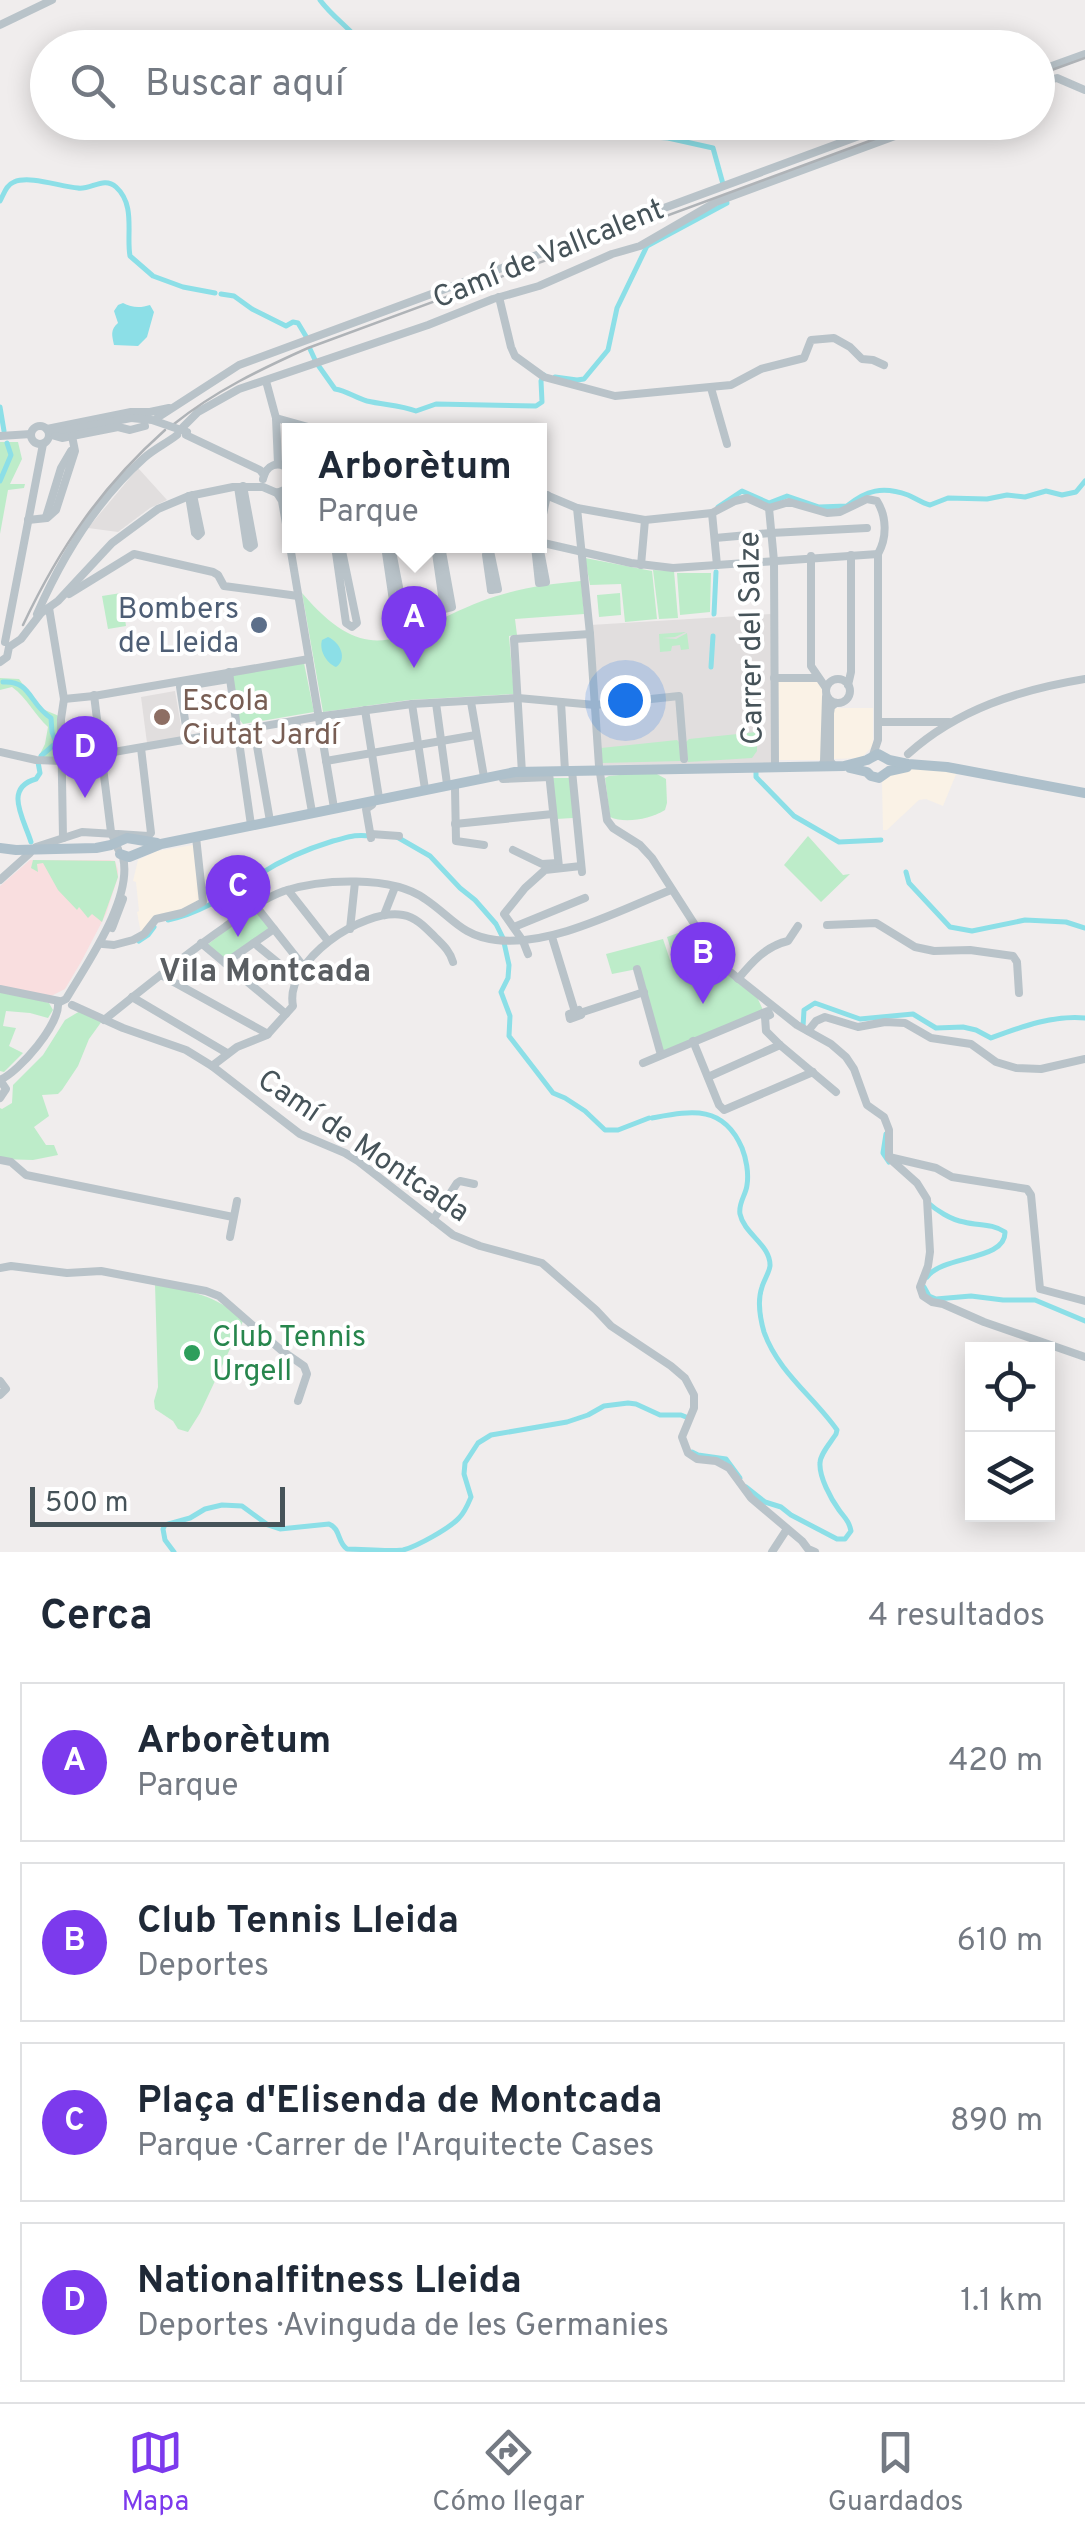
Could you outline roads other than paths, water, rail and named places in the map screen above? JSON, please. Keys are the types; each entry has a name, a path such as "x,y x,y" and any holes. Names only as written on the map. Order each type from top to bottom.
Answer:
{"main road":[{"path":"2,851 161,844 374,803 484,777 569,771 833,766 910,760 1085,793"}],"street":[{"path":"0,25 52,0"},
{"path":"1055,65 1085,54"},
{"path":"1055,79 1085,90"},
{"path":"47,437 131,412 154,416 239,365 848,140"},
{"name":"Camí de Vallcalent","path":"4,642 20,639 50,605 71,547 100,506 143,459 183,432 198,412 226,395 539,286 640,246 727,198 885,140"},
{"path":"499,297 516,356 543,377 615,396 731,385 761,368 804,358 811,340 827,338 844,342 862,359 884,365"},
{"path":"266,381 276,418 278,464"},
{"path":"711,388 727,444"},
{"path":"276,418 294,423"},
{"path":"31,434 32,440 131,420 152,420 183,432 262,478 280,493"},
{"path":"0,436 31,434 38,426 47,437 62,438 145,426"},
{"path":"28,520 44,519 57,507 75,448 72,436"},
{"path":"0,661 8,654 4,642 47,437"},
{"path":"4,642 47,437"},
{"path":"278,464 282,466"},
{"path":"63,838 60,720 64,699 50,605 112,543 158,509 191,496 241,487 262,478 278,464"},
{"path":"241,487 254,545 252,547 247,546 241,487"},
{"path":"547,496 577,508 645,520 712,513 747,498 769,508 788,502 827,514 874,499 885,524 878,554 878,762"},
{"path":"577,508 606,820 652,858 720,964 754,989 767,1012 766,1031 836,1092"},
{"name":"Carrer del Salze","path":"769,508 774,560 775,767"},
{"path":"712,513 716,564"},
{"path":"641,564 645,520"},
{"path":"715,538 868,528"},
{"path":"547,543 641,564 716,564 878,554"},
{"path":"291,553 334,808"},
{"path":"339,553 346,624 352,627 357,623 340,558"},
{"path":"389,553 407,628 402,631 397,628 392,567"},
{"path":"439,553 442,567"},
{"path":"488,553 491,590 498,589 489,553"},
{"path":"50,605 134,554 213,572 224,586 298,596"},
{"path":"811,558 811,666 830,700 836,702 848,696 851,672 848,555"},
{"path":"374,803 522,774 514,639 590,634"},
{"path":"188,740 180,688 309,659"},
{"path":"64,699 229,676"},
{"path":"229,676 252,825"},
{"path":"774,678 818,678"},
{"path":"827,734 826,691 834,679 848,685"},
{"path":"910,760 943,724 979,707 1085,680"},
{"path":"3,1094 42,1048 107,927 125,874 123,845 101,755 94,693"},
{"path":"0,752 62,761 412,704 518,698 595,704 678,696 684,759"},
{"path":"471,702 484,777"},
{"path":"513,850 542,864 582,869 561,702"},
{"path":"833,766 824,762 830,710 836,702"},
{"path":"436,703 441,741 457,785 456,841 484,845"},
{"path":"412,704 426,789"},
{"path":"365,710 372,752 371,836 399,836"},
{"path":"296,721 312,812"},
{"path":"878,722 943,724"},
{"path":"254,728 270,821"},
{"path":"326,761 476,735"},
{"path":"0,880 31,851 82,832 123,845 148,836 151,833 141,748"},
{"path":"549,774 558,865"},
{"path":"455,824 553,814"},
{"path":"103,944 114,946 134,940 156,919 182,913 204,902 196,837"},
{"path":"65,1005 114,924 124,897 123,845"},
{"path":"2,851 12,869"},
{"path":"528,954 524,941 504,914 525,888 558,865"},
{"path":"104,1020 201,943 259,903 307,885 355,882 395,887 422,896 466,932 503,941 552,937 670,890"},
{"path":"350,929 355,882"},
{"path":"384,915 395,887"},
{"path":"288,890 328,941"},
{"path":"514,928 586,898"},
{"path":"259,903 262,914 304,967"},
{"path":"420,922 432,905"},
{"path":"212,1066 227,1053 268,1034 293,1006 292,990 304,967 328,941 369,919 405,915 420,922 451,954 453,962"},
{"path":"827,925 876,923 915,947 1014,956 1019,993"},
{"path":"738,979 774,944 788,941 798,926"},
{"path":"225,963 274,929"},
{"path":"552,937 577,1012 644,992"},
{"path":"254,942 298,979"},
{"path":"201,943 286,1014"},
{"path":"637,969 662,1055"},
{"path":"161,975 268,1034"},
{"name":"Camí de Montcada","path":"0,989 65,1005 186,1050 300,1134 345,1152 465,1241 542,1263 611,1326 685,1378 694,1395 694,1408 682,1436 688,1452 697,1459 716,1461 729,1468 745,1492 815,1552"},
{"path":"132,998 227,1053"},
{"path":"643,1063 767,1012 831,1044 854,1069 867,1105 884,1117 889,1130 889,1158 917,1183 927,1202 930,1252 920,1287 922,1296 1085,1357"},
{"path":"808,1032 825,1017 858,1027 900,1022 931,1038 972,1044 996,1062 1016,1068 1041,1069 1085,1059"},
{"path":"693,1041 724,1110 813,1072"},
{"path":"708,1077 780,1045"},
{"path":"889,1158 936,1168 952,1176 1027,1189 1031,1195 1040,1289 1085,1301"},
{"path":"0,1160 12,1162 26,1175 232,1216"},
{"path":"433,1220 457,1183 474,1184"},
{"path":"230,1237 237,1201"},
{"path":"0,1268 67,1274 101,1272 220,1296 306,1367 298,1401"},
{"path":"772,1552 787,1529"}],"water":[{"path":"123,303 136,307 150,305 154,312 147,337 138,346 114,345 112,335 118,323 114,311"},
{"path":"328,637 341,651 342,660 336,667 322,652 322,640"}],"waterway":[{"path":"320,0 349,30"},
{"path":"677,140 713,148 723,184"},
{"path":"0,201 9,185 21,180 78,188 111,184 126,202 130,256 153,276 215,293"},
{"path":"555,377 584,379 608,350 617,308 647,246 727,203 726,199"},
{"path":"221,294 234,296 286,326 298,323 307,338"},
{"path":"310,349 316,362"},
{"path":"318,365 335,389 367,401 416,411 436,404 536,406 542,402 544,375"},
{"path":"0,407 4,431"},
{"path":"0,481 11,455 7,443"},
{"path":"718,507 742,491 769,503 787,496 819,507 847,506 861,496 883,490 930,505 948,498 1025,497 1046,491 1062,495 1076,492 1085,481"},
{"path":"714,614 716,572"},
{"path":"711,667 713,636"},
{"path":"3,682 25,689 51,718 56,743 41,756"},
{"path":"31,842 18,797 20,789 40,773 38,762"},
{"path":"756,772 756,777 794,816 839,842 881,840"},
{"path":"168,920 205,907 305,851 348,837 371,836"},
{"path":"397,837 430,856 496,924 509,965 501,992 510,1016 509,1036 553,1093 585,1111 605,1130 618,1130 649,1118"},
{"path":"906,872 909,883 950,927 972,931 1025,920 1066,922 1085,928"},
{"path":"139,941 154,927"},
{"path":"803,1027 804,1010 815,1003 860,1019 913,1014 936,1028 963,1027 991,1038 1049,1020 1085,1018"},
{"path":"652,1118 693,1113 715,1117 734,1134 742,1148 748,1180 740,1214 769,1259 760,1298 764,1332 778,1360 837,1430 822,1456 820,1469 829,1494 851,1531 845,1539 837,1539 765,1502 746,1487"},
{"path":"886,1134 883,1153 889,1162"},
{"path":"927,1202 954,1219 1005,1232 1003,1241 995,1248 946,1265 927,1277"},
{"path":"924,1287 936,1299 971,1296 1035,1300 1085,1321"},
{"path":"174,1552 165,1540 165,1525 222,1505 242,1506 280,1529 329,1524 347,1549 403,1550 432,1537 461,1516 471,1497 465,1463 478,1443 491,1435 567,1422 604,1406 628,1403 660,1415 686,1417"},
{"path":"692,1452 726,1459 740,1478"}],"railway":[{"path":"1055,69 1085,58"},
{"path":"174,424 239,382 308,348 872,140"},
{"path":"23,625 84,520 121,474 165,430"}],"place":[{"name":"Bombers de Lleida","path":"259,625"},
{"name":"Arborètum","path":"414,668"},
{"name":"Escola Ciutat Jardí","path":"162,717"},
{"name":"Nationalfitness Lleida","path":"85,798"},
{"name":"Plaça d'Elisenda de Montcada","path":"238,937"},
{"name":"Club Tennis Lleida","path":"703,1004"},
{"name":"Club Tennis Urgell","path":"192,1353"}],"district":[{"name":"Vila Montcada","path":"265,970"}]}
